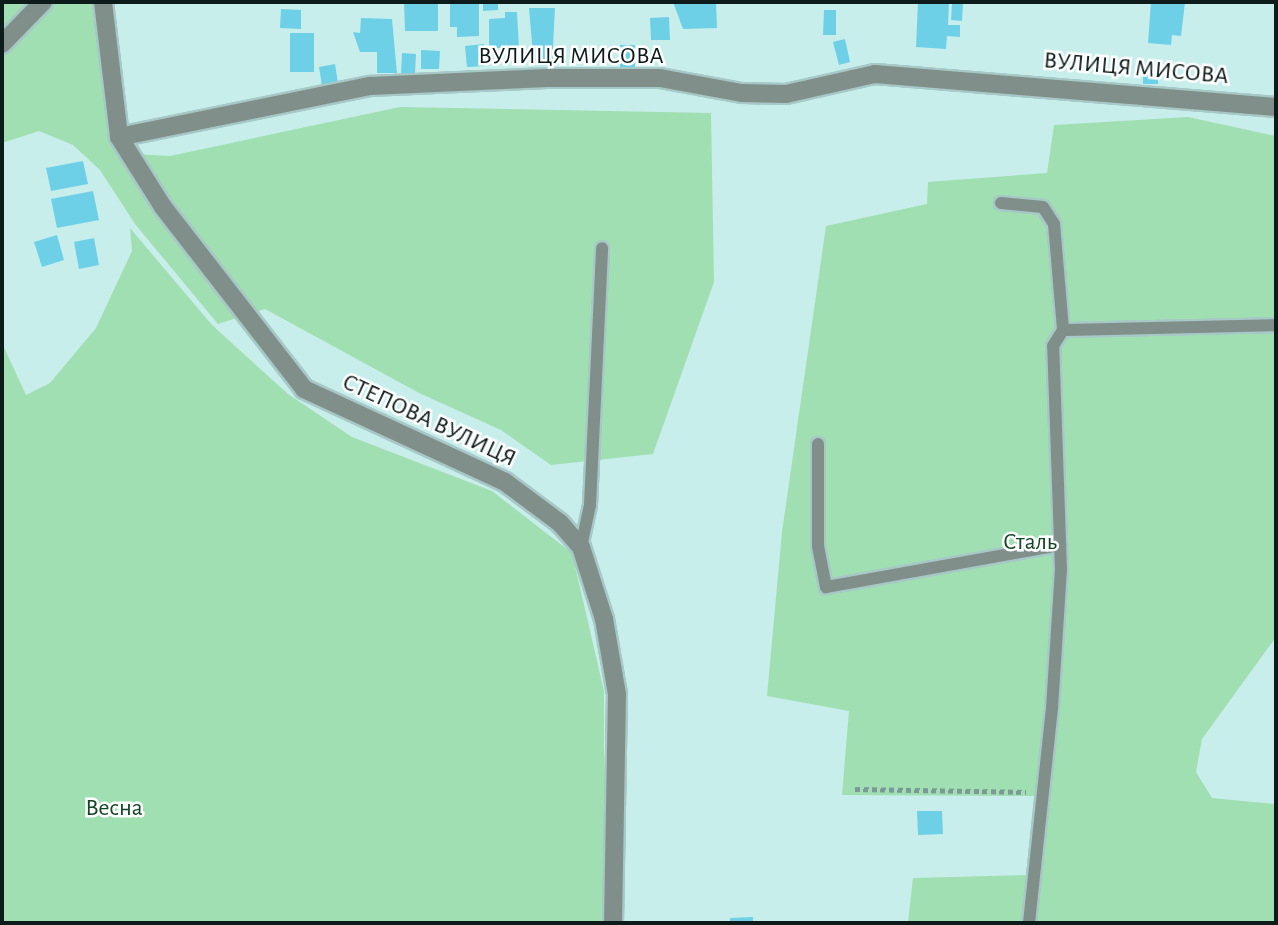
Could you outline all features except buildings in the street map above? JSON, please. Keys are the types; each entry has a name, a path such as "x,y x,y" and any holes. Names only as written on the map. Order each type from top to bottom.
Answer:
{"street":[{"path":"2,44 43,2"},
{"name":"СТЕПОВА ВУЛИЦЯ","path":"103,2 119,136 163,207 304,389 505,482 560,523 581,547 604,619 617,694 613,923"},
{"name":"ВУЛИЦЯ МИСОВА","path":"119,136 370,86 547,78 660,78 742,93 786,94 876,74 1276,107"}],"lane":[{"path":"1001,203 1043,207 1054,225 1063,330 1053,346 1060,545 1044,792 1029,923"},
{"path":"581,547 590,505 601,248"},
{"path":"1063,330 1276,326"},
{"path":"818,444 818,546 826,587 1060,545"}],"path":[{"path":"855,789 1044,792"}],"green space":[{"path":"2,2 97,2 115,153 170,156 400,107 711,113 714,282 653,454 551,465 501,430 419,393 265,309 218,324 135,224 100,170 73,145 39,131 2,143"},
{"name":"Сталь","path":"1188,117 1276,136 1276,637 1202,739 1196,772 1212,798 1276,804 1276,923 908,923 913,878 1026,875 1034,796 842,795 849,711 767,696 782,532 826,226 927,204 928,182 1047,173 1054,125"},
{"name":"Весна","path":"130,228 212,325 288,394 352,437 492,491 572,553 604,691 604,923 2,923 2,343 26,395 50,383 96,328 132,251"}]}
